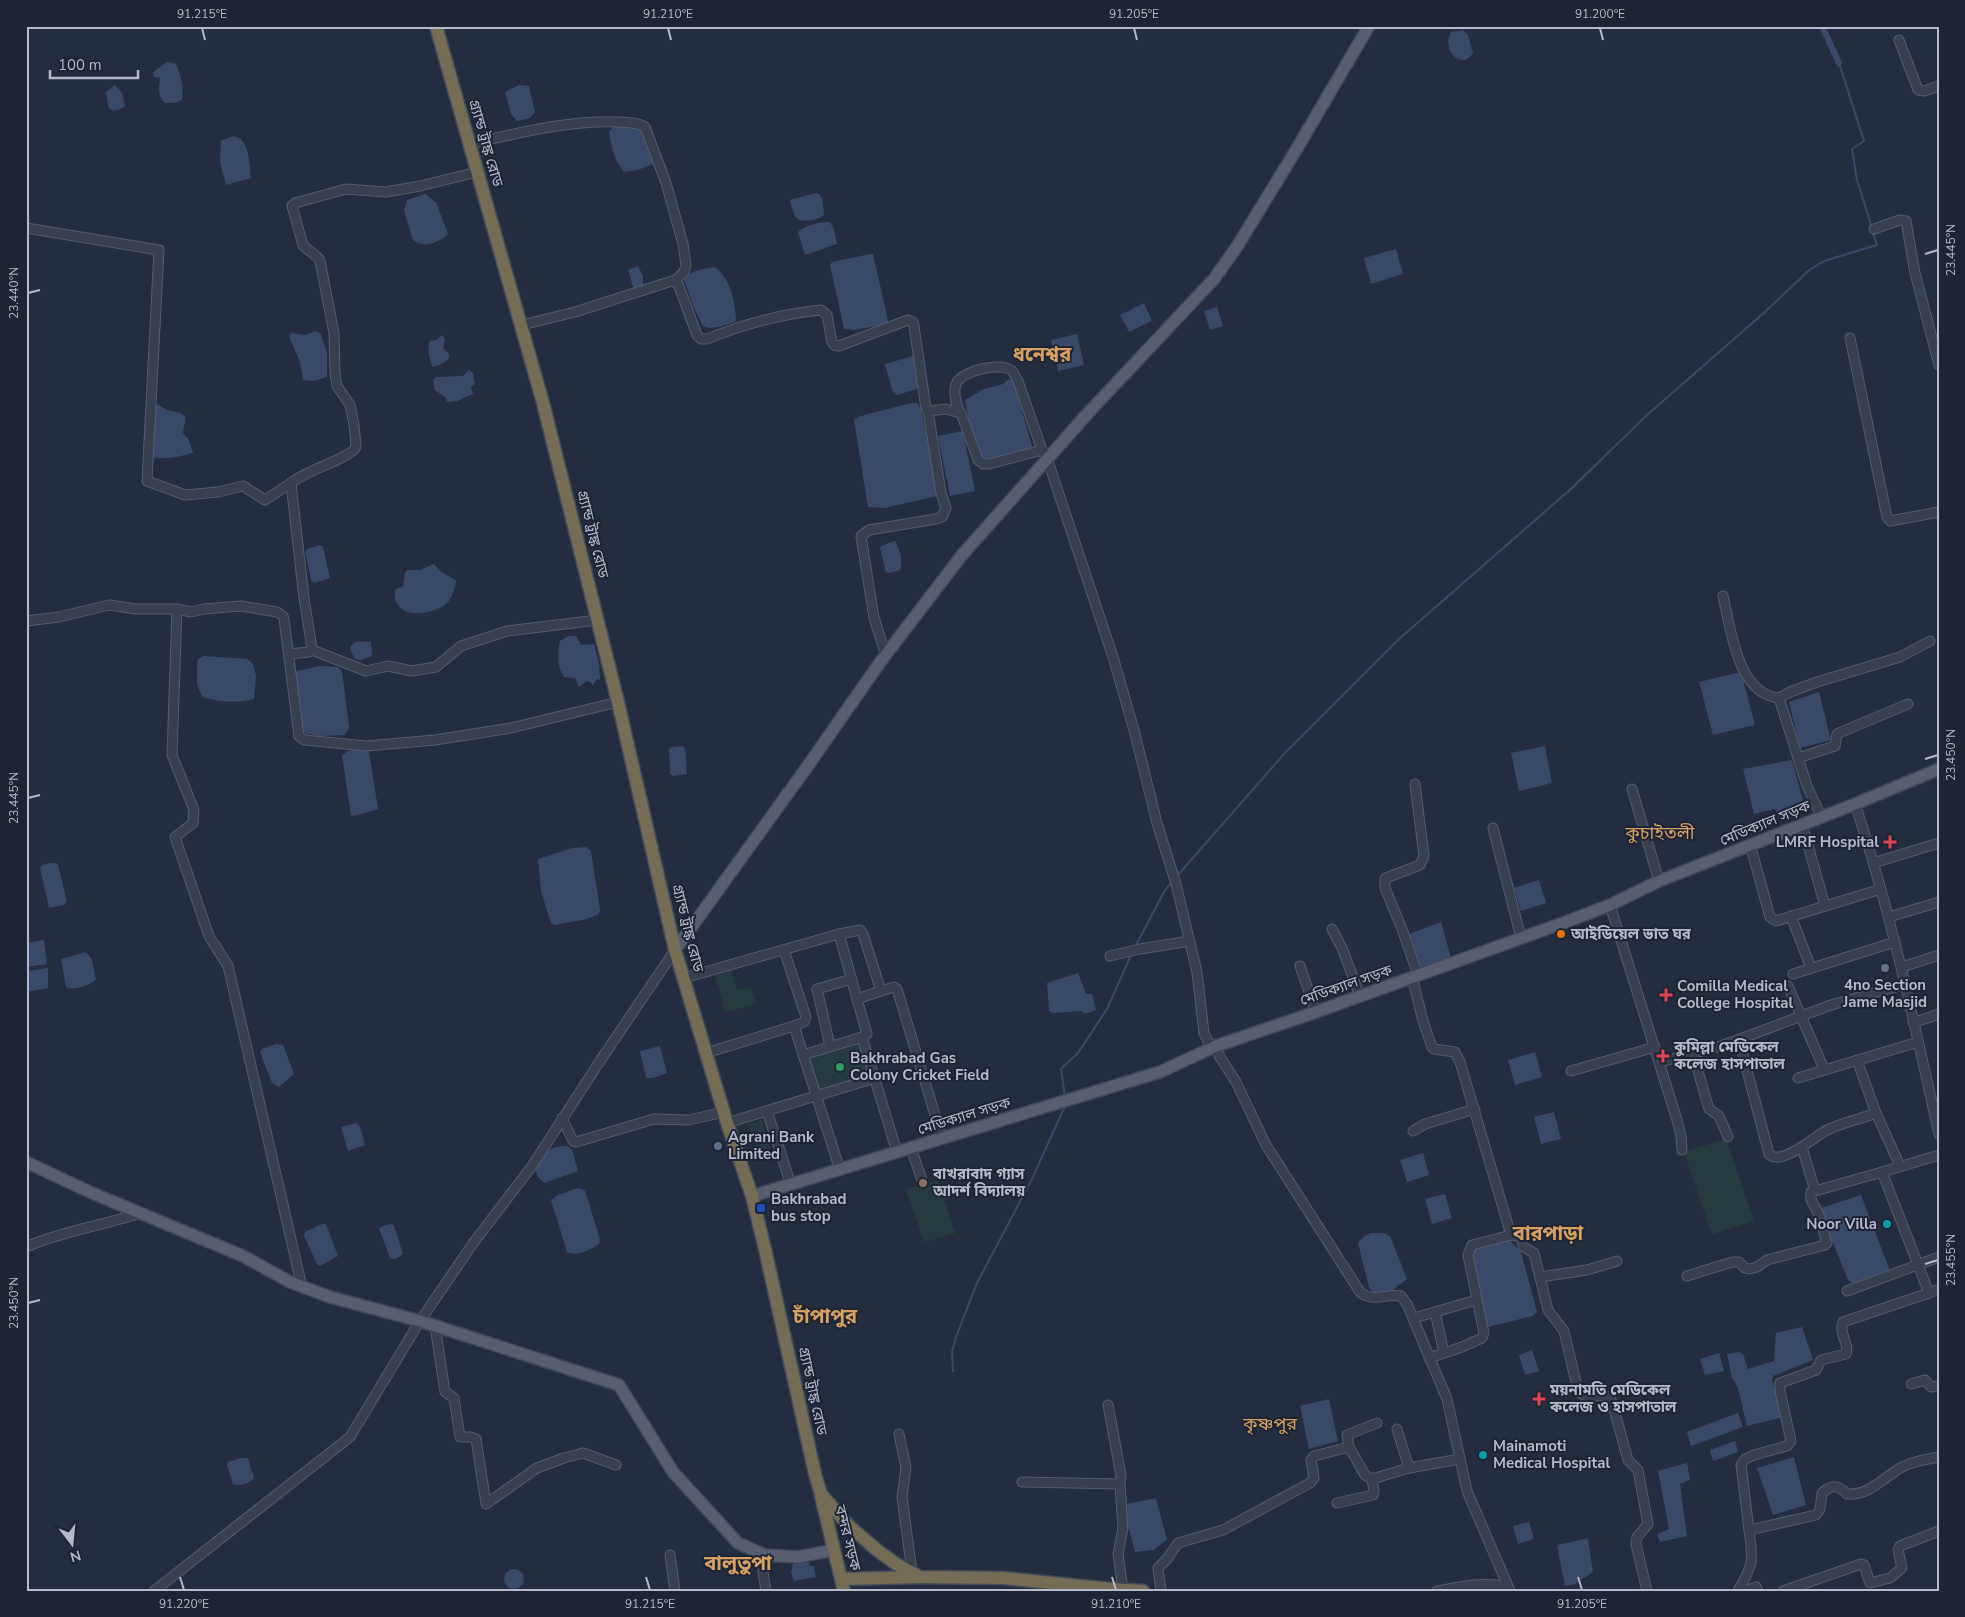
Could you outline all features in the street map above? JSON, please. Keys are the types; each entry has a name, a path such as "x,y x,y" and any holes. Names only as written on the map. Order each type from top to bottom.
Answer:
{"highway":[{"name":"গ্র্যান্ড ট্রাঙ্ক রোড","path":"436,26 543,402 618,702 675,950 726,1118 752,1196 814,1474 821,1494 849,1526 867,1542 896,1564 916,1574 1003,1578 1142,1591"},
{"name":"বন্দর সড়ক","path":"821,1494 843,1585"},
{"path":"843,1585 916,1574"}],"main road":[{"path":"675,950 886,655 962,555 1044,454 1214,278 1238,245 1369,26"},
{"name":"মেডিক্যাল সড়ক","path":"752,1196 1160,1072 1214,1047 1610,905 1659,881 1939,769"},
{"path":"26,1162 92,1194 243,1256 302,1287 330,1297 420,1321 619,1385 673,1472 738,1543 765,1555 798,1556 834,1550"}],"street":[{"path":"1899,40 1918,90 1924,91 1939,86"},
{"path":"469,144 568,123 639,123 646,127 666,183 683,244 686,265 684,272 675,281 669,281 575,312 522,325"},
{"path":"26,228 159,250 147,481 185,495 218,492 243,486 265,500 299,476 346,457 356,447 350,405 338,386 335,373 334,334 320,261 317,256 303,245 292,206 295,203 346,189 386,192 477,172"},
{"path":"1874,229 1900,220 1906,221 1915,273 1929,334 1939,365"},
{"path":"675,281 678,284 697,335 701,339 707,339 744,325 782,316 821,310 827,315 832,342 839,346 908,320 913,322 926,409 928,411 941,493 946,508 945,514 936,519 869,530 861,536 874,618 886,655"},
{"path":"1850,338 1887,517 1890,521 1939,512"},
{"path":"1044,454 983,464 975,456 955,396 955,385 960,377 982,369 1003,367 1012,371 1018,381 1044,454 1113,657 1157,823 1172,868 1190,941 1197,972 1204,1032 1236,1082 1266,1145 1363,1295 1370,1298 1394,1294 1401,1296 1414,1318 1447,1399 1467,1491 1509,1589"},
{"path":"928,411 946,409 959,411"},
{"path":"291,483 312,650"},
{"path":"1723,596 1737,655 1744,673 1751,683 1769,698 1779,698 1817,682 1900,657 1930,641"},
{"path":"26,621 59,617 109,605 136,609 177,609 191,612 241,606 276,612 283,616 299,736 304,740 366,746 434,740 512,728 618,702"},
{"path":"177,609 172,755 194,810 193,823 175,837 209,936 228,966 302,1287"},
{"path":"288,654 312,650 366,671 388,666 412,671 436,667 461,646 507,631 598,620"},
{"path":"1779,698 1807,786 1821,816"},
{"path":"1798,758 1835,746 1837,744 1837,734 1908,704"},
{"path":"1415,784 1424,856 1420,865 1386,878 1384,881 1385,888 1402,929 1430,1043 1434,1050 1455,1052 1467,1082 1511,1234"},
{"path":"1632,789 1659,881"},
{"path":"1855,804 1902,967 1913,1023 1935,1104 1939,1134"},
{"path":"1802,824 1825,906"},
{"path":"1493,828 1521,938"},
{"path":"1873,864 1939,843"},
{"path":"1750,844 1770,917 1776,921 1880,889"},
{"path":"1889,917 1939,902"},
{"path":"1610,905 1660,1062 1677,1120 1682,1150"},
{"path":"1791,916 1811,968"},
{"path":"684,978 856,929 862,932 881,991"},
{"path":"1332,929 1342,948 1360,996"},
{"path":"803,1055 865,1036 866,1032 858,999 839,934"},
{"path":"1110,956 1190,941"},
{"path":"1793,974 1895,942"},
{"path":"154,1591 350,1437 420,1321 474,1242 532,1166 675,950"},
{"path":"706,1053 804,1022 806,1017 784,950"},
{"path":"1902,967 1939,955"},
{"path":"1300,966 1316,1012"},
{"path":"830,1046 816,989 852,979"},
{"path":"1660,1062 1739,1040 1831,1005 1906,984"},
{"path":"1788,986 1824,1069"},
{"path":"858,999 894,987 897,989 942,1138"},
{"path":"1913,1023 1939,1014"},
{"path":"794,1026 840,1170"},
{"path":"862,1037 896,1152"},
{"path":"1739,1040 1769,1154 1774,1158 1802,1147 1828,1130 1876,1114"},
{"path":"1798,1078 1918,1042"},
{"path":"1571,1071 1655,1047"},
{"path":"1692,1054 1709,1109 1719,1116 1728,1137"},
{"path":"1857,1060 1876,1114 1900,1166"},
{"path":"562,1118 573,1141 576,1142 654,1119 726,1118 767,1111 875,1078"},
{"path":"1413,1132 1425,1124 1475,1110"},
{"path":"767,1111 791,1185"},
{"path":"1802,1147 1815,1191"},
{"path":"911,1148 922,1180"},
{"path":"1687,1276 1732,1262 1738,1262 1749,1269 1757,1267 1767,1260 1826,1246 1827,1243 1818,1212 1810,1197 1811,1192 1939,1155"},
{"path":"1882,1172 1929,1293"},
{"path":"26,1247 46,1238 116,1221 140,1213"},
{"path":"1429,1358 1482,1338 1484,1333 1468,1255 1470,1249 1472,1245 1511,1234 1517,1235 1521,1238 1524,1247 1534,1253 1550,1316 1564,1331 1578,1391 1586,1396 1609,1396 1628,1460 1638,1470 1648,1524 1637,1537 1636,1544 1648,1591"},
{"path":"1847,1291 1939,1257"},
{"path":"1540,1278 1587,1270 1616,1261"},
{"path":"1738,1591 1751,1567 1752,1561 1741,1465 1745,1459 1790,1445 1791,1441 1780,1383 1816,1370 1821,1360 1846,1354 1847,1348 1842,1328 1844,1322 1939,1289"},
{"path":"1414,1318 1476,1300"},
{"path":"1435,1312 1444,1353"},
{"path":"435,1326 445,1392 454,1398 460,1437 476,1439 486,1504 537,1468 564,1458 583,1453 616,1465"},
{"path":"1911,1384 1926,1380 1931,1387 1939,1386"},
{"path":"1108,1405 1121,1477 1123,1528 1118,1554 1123,1590"},
{"path":"1378,1423 1347,1435 1349,1447 1365,1475 1372,1479 1409,1468 1460,1459"},
{"path":"1397,1429 1409,1468"},
{"path":"899,1434 906,1468 902,1492 904,1519 916,1574"},
{"path":"1160,1591 1158,1568 1178,1543 1224,1530 1297,1491 1314,1478 1312,1458 1349,1447"},
{"path":"1749,1530 1816,1515 1820,1509 1822,1493 1835,1485 1839,1486 1847,1494 1854,1494 1877,1485 1903,1467 1939,1457"},
{"path":"1337,1503 1373,1495 1372,1479"},
{"path":"1022,1482 1120,1484"},
{"path":"1783,1591 1861,1564 1864,1565 1870,1583 1890,1578 1902,1568 1898,1550 1900,1546 1939,1531"},
{"path":"760,1553 766,1591"},
{"path":"670,1555 676,1591"},
{"path":"1437,1591 1490,1584 1509,1589"},
{"path":"1745,1591 1756,1588 1758,1591"}],"green space":[{"path":"731,970 737,991 751,987 756,1004 725,1012 715,975"},
{"name":"Bakhrabad Gas Colony Cricket Field","path":"861,1042 871,1076 819,1091 809,1057"},
{"path":"762,1120 770,1148 756,1152 748,1124"},
{"path":"1726,1139 1754,1221 1712,1234 1684,1152"},
{"path":"938,1180 955,1233 924,1242 906,1189"}],"water":[{"path":"1463,30 1468,35 1473,53 1463,60 1453,56 1448,45 1451,32"},
{"path":"167,62 176,64 182,82 182,100 174,103 165,103 162,100 159,92 160,78 154,77 153,72"},
{"path":"115,85 122,93 125,106 111,110 109,109 106,92"},
{"path":"519,85 529,86 535,112 530,118 517,121 511,114 505,92"},
{"path":"614,126 639,130 645,136 653,164 638,170 624,172 616,158 611,143 609,132"},
{"path":"233,136 242,141 248,152 251,178 226,185 220,162 221,141"},
{"path":"816,193 819,194 823,201 824,215 806,221 798,219 794,214 790,200"},
{"path":"425,194 436,202 448,234 430,244 420,244 412,238 404,210 407,200"},
{"path":"830,222 837,244 805,255 798,232 813,224"},
{"path":"1396,249 1403,274 1371,284 1364,258"},
{"path":"873,254 889,324 854,330 844,329 830,265 832,262"},
{"path":"638,266 643,276 643,287 634,290 628,270"},
{"path":"715,267 724,277 731,290 736,319 735,322 709,328 703,326 693,306 684,279 694,272"},
{"path":"1144,303 1152,321 1129,332 1120,315"},
{"path":"1217,307 1223,326 1210,330 1204,311"},
{"path":"316,331 321,334 327,353 327,377 314,381 303,380 300,362 289,336 291,333 305,335"},
{"path":"1077,334 1084,365 1058,371 1051,340"},
{"path":"442,335 445,339 443,348 449,357 446,361 433,367 429,354 430,341 437,340"},
{"path":"913,356 920,388 897,395 892,390 885,364"},
{"path":"469,370 473,373 475,384 471,387 473,394 457,401 447,402 445,397 435,390 433,379 436,377 463,376"},
{"path":"1009,379 1014,382 1033,450 986,462 974,441 965,400 984,389 1003,384"},
{"path":"917,403 921,409 936,481 937,496 885,508 868,507 854,420 861,416"},
{"path":"157,404 167,410 185,416 183,433 189,440 193,453 167,458 154,457 152,447 154,406"},
{"path":"963,431 975,491 950,496 938,436"},
{"path":"895,541 901,564 900,570 890,573 886,572 880,548"},
{"path":"321,545 330,578 314,583 311,580 305,551"},
{"path":"434,564 440,571 456,580 454,590 445,605 430,612 421,613 412,613 399,607 395,590 403,586 407,570 420,570"},
{"path":"569,636 576,636 581,645 594,644 599,663 600,680 597,679 593,685 586,681 581,686 578,686 575,678 564,677 560,669 558,655 560,641"},
{"path":"355,642 371,642 372,656 361,660 355,659 350,647"},
{"path":"204,656 247,659 253,664 256,676 254,699 227,702 202,696 197,685 197,662 198,659"},
{"path":"319,666 337,667 342,671 349,727 345,735 320,736 303,733 295,676 297,671"},
{"path":"1741,672 1755,725 1713,735 1699,682"},
{"path":"1819,692 1831,740 1800,748 1789,702"},
{"path":"682,746 685,748 687,774 673,776 670,774 669,750 672,747"},
{"path":"1545,746 1552,783 1519,791 1511,753"},
{"path":"366,748 369,751 378,809 354,816 351,815 342,756 347,751"},
{"path":"1792,760 1804,804 1788,818 1777,814 1775,809 1754,814 1743,769"},
{"path":"586,847 591,851 600,910 599,914 587,919 555,925 551,923 541,891 538,859 572,848"},
{"path":"58,864 67,902 64,905 49,908 40,868 42,865"},
{"path":"1539,880 1546,903 1521,911 1514,888"},
{"path":"1441,922 1451,958 1421,968 1409,934"},
{"path":"44,940 47,964 26,967 26,943"},
{"path":"86,952 92,960 96,980 81,987 66,987 61,959"},
{"path":"48,968 48,988 26,992 26,971"},
{"path":"1078,973 1086,994 1092,994 1096,1010 1085,1014 1082,1011 1053,1013 1049,1011 1047,983"},
{"path":"276,1044 283,1045 294,1074 279,1087 272,1083 260,1052 262,1049"},
{"path":"660,1046 667,1073 653,1078 646,1078 640,1051"},
{"path":"1535,1052 1542,1077 1515,1085 1508,1060"},
{"path":"1554,1112 1561,1139 1541,1144 1534,1117"},
{"path":"356,1123 360,1127 365,1145 348,1151 341,1127"},
{"path":"567,1146 572,1150 578,1171 544,1183 538,1177 535,1169 541,1159 550,1149"},
{"path":"1423,1153 1429,1175 1407,1182 1400,1160"},
{"path":"578,1188 585,1191 600,1239 599,1244 575,1254 567,1252 551,1200 558,1195"},
{"path":"1445,1194 1452,1218 1432,1224 1425,1199"},
{"path":"1861,1195 1890,1271 1852,1283 1848,1280 1833,1243 1828,1240 1818,1209"},
{"path":"326,1224 338,1256 320,1266 317,1264 304,1236 305,1232"},
{"path":"390,1224 394,1225 403,1254 394,1259 390,1258 379,1229"},
{"path":"1371,1233 1383,1233 1390,1236 1407,1279 1393,1290 1373,1293 1369,1287 1358,1243 1363,1237"},
{"path":"1504,1234 1521,1252 1537,1312 1533,1316 1487,1327 1468,1246"},
{"path":"1802,1327 1813,1360 1773,1376 1772,1380 1783,1417 1747,1426 1738,1388 1732,1378 1727,1354 1739,1352 1743,1354 1748,1369 1774,1361 1776,1333"},
{"path":"1532,1350 1539,1371 1525,1375 1519,1355"},
{"path":"1719,1353 1724,1371 1705,1375 1700,1359"},
{"path":"1329,1399 1338,1441 1309,1449 1300,1406"},
{"path":"1738,1413 1743,1427 1691,1446 1687,1432"},
{"path":"1735,1441 1738,1452 1713,1461 1710,1450"},
{"path":"1794,1457 1806,1505 1773,1515 1757,1468"},
{"path":"248,1458 254,1478 244,1484 233,1484 227,1465 228,1462"},
{"path":"1687,1463 1690,1480 1680,1484 1687,1536 1660,1542 1657,1534 1669,1529 1658,1471"},
{"path":"1156,1498 1167,1540 1153,1550 1135,1552 1128,1524 1127,1504"},
{"path":"1529,1522 1534,1539 1518,1544 1513,1526"},
{"path":"1588,1538 1593,1572 1575,1584 1565,1586 1557,1545"},
{"path":"809,1562 810,1566 814,1566 816,1577 794,1581 791,1573 793,1564"},
{"path":"514,1569 521,1572 524,1579 521,1586 514,1589 507,1586 504,1579 507,1572"}],"waterway":[{"path":"1822,26 1839,63"},
{"path":"1839,63 1864,141 1852,149 1857,180 1872,228"},
{"path":"1177,876 1284,754 1399,639 1572,488 1647,415 1766,311 1808,271 1824,261 1877,245 1873,233"},
{"path":"1135,947 1164,892 1172,881"},
{"path":"1065,1097 1061,1069 1078,1053 1107,1009 1131,955"},
{"path":"953,1371 952,1352 956,1337 977,1283 1032,1179 1065,1106"}],"place":[{"name":"LMRF Hospital","path":"1890,842"},
{"name":"আইডিয়েল ভাত ঘর","path":"1561,934"},
{"name":"4no Section Jame Masjid","path":"1885,968"},
{"name":"Comilla Medical College Hospital","path":"1666,995"},
{"name":"কুমিল্লা মেডিকেল কলেজ হাসপাতাল","path":"1663,1056"},
{"name":"Bakhrabad Gas Colony Cricket Field","path":"840,1067"},
{"name":"Agrani Bank Limited","path":"718,1146"},
{"name":"বাখরাবাদ গ্যাস আদর্শ বিদ্যালয়","path":"923,1183"},
{"name":"Bakhrabad bus stop","path":"761,1208"},
{"name":"Noor Villa","path":"1887,1224"},
{"name":"ময়নামতি মেডিকেল কলেজ ও হাসপাতাল","path":"1539,1399"},
{"name":"Mainamoti Medical Hospital","path":"1483,1455"}],"district":[{"name":"ধনেশ্বর","path":"1042,354"},
{"name":"কুচাইতলী","path":"1660,833"},
{"name":"বারপাড়া","path":"1548,1233"},
{"name":"চাঁপাপুর","path":"825,1316"},
{"name":"কৃষ্ণপুর","path":"1270,1424"},
{"name":"বালুতুপা","path":"738,1563"}]}
